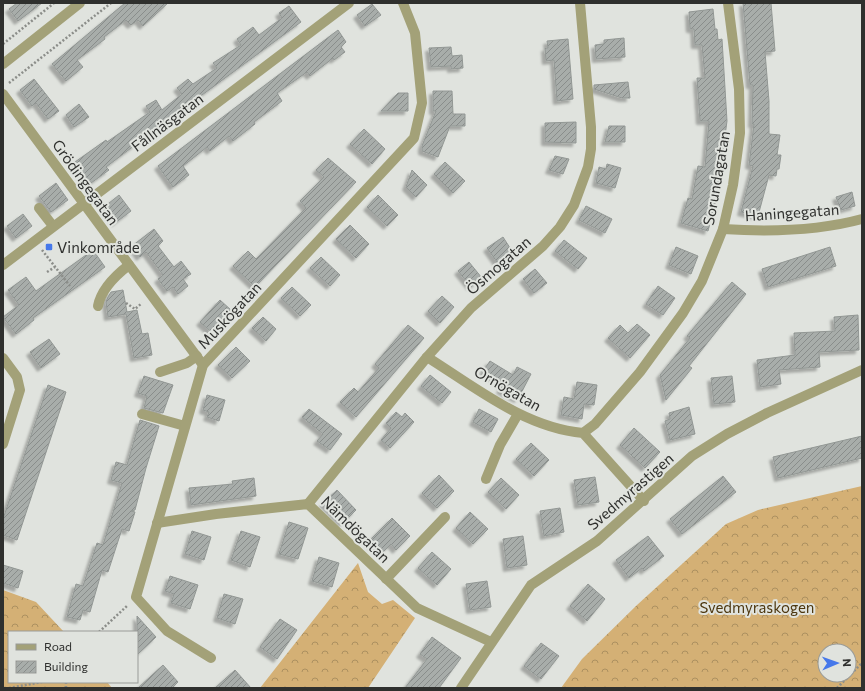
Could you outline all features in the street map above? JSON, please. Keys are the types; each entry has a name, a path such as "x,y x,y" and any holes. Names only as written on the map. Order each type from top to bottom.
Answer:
{"street":[{"path":"3,64 80,3"},
{"name":"Fållnäsgatan","path":"3,265 349,3"},
{"name":"Muskögatan","path":"136,597 203,365 414,138 422,103 416,32 403,3"},
{"name":"Ösmogatan","path":"308,504 427,357 472,308 543,246 560,227 574,205 588,167 591,149 592,126 580,3"},
{"name":"Sorundagatan","path":"583,433 595,424 640,372 683,313 702,281 724,229 733,185 740,133 739,89 728,3"},
{"name":"Grödingegatan","path":"5,89 83,204 203,365"},
{"path":"39,208 53,226"},
{"name":"Haningegatan","path":"724,229 754,231 807,228 842,224 862,219"},
{"path":"98,306 100,296 121,271 129,265"},
{"path":"160,372 187,363 197,356"},
{"name":"Ornögatan","path":"427,357 518,414 568,432 583,433"},
{"path":"3,358 17,377 20,390 3,444"},
{"name":"Svedmyrastigen","path":"461,688 531,585 597,541 644,501 692,456 727,434 767,413 862,370"},
{"path":"142,414 185,426"},
{"path":"486,480 500,445 518,414"},
{"path":"583,433 644,501"},
{"name":"Nämdögatan","path":"157,523 216,514 308,504 417,608 491,642"},
{"path":"386,579 445,517"},
{"path":"136,597 167,631 211,658"}],"path":[{"path":"3,44 54,3"},
{"path":"5,89 111,3"},
{"path":"35,240 70,286"},
{"path":"47,272 55,267"},
{"path":"126,303 135,309 153,298"},
{"path":"100,631 136,597"},
{"path":"837,688 862,663"},
{"path":"10,688 37,683"}],"green space":[{"name":"Svedmyraskogen","path":"862,486 862,688 561,688 582,659 637,605 726,524 758,510"},
{"path":"358,563 368,592 382,604 393,600 415,618 368,688 260,688"},
{"path":"3,590 36,602 63,631 8,631 8,683 108,683 112,688 3,688"}],"building":[{"path":"17,3 42,3 18,21 9,9"},
{"path":"125,3 168,3 143,26 138,20 131,25 126,20 104,37 105,39 77,60 83,67 66,81 52,64"},
{"path":"743,3 771,3 775,51 765,52 769,101 769,134 780,135 777,155 781,155 779,169 777,169 776,176 769,175 758,216 741,212 753,166 749,165 754,124 752,124 753,85 750,85"},
{"path":"372,4 381,15 365,26 357,15"},
{"path":"289,6 301,22 106,167 109,170 91,183 75,162 150,112 146,106 156,100 162,110 182,94 177,88 188,79 193,84 217,68 213,63 241,45 237,39 253,27 259,35 282,18 279,13"},
{"path":"713,9 715,29 717,29 718,40 722,39 727,121 717,196 708,231 681,223 688,198 692,199 698,166 705,167 709,121 700,121 697,78 705,78 702,45 695,45 694,29 690,29 689,12"},
{"path":"338,30 346,42 341,47 345,52 334,60 333,58 310,76 307,72 277,93 282,101 254,122 255,124 233,141 229,136 210,151 207,147 183,166 189,175 173,187 158,166"},
{"path":"624,38 625,57 596,59 595,45 604,44 604,40"},
{"path":"568,39 573,99 557,101 554,60 546,61 545,48 548,48 547,41"},
{"path":"451,47 452,56 462,55 463,68 451,69 451,66 431,67 429,48"},
{"path":"34,79 59,111 48,119 36,103 32,106 20,90"},
{"path":"628,82 630,98 622,98 594,89 594,85"},
{"path":"433,91 452,91 453,114 465,114 465,126 450,126 438,157 422,151 422,146 436,111 433,111"},
{"path":"398,93 408,93 408,111 381,111"},
{"path":"79,104 89,117 74,127 66,115"},
{"path":"576,122 576,143 545,142 545,123"},
{"path":"609,126 625,126 625,142 605,142"},
{"path":"364,129 385,149 372,164 350,144"},
{"path":"555,156 569,159 563,174 549,170"},
{"path":"328,158 356,182 255,287 233,266 248,251 256,259 306,208 300,201 324,177 316,170"},
{"path":"445,162 465,181 453,193 434,174"},
{"path":"607,164 621,168 615,188 596,183 599,167 606,169"},
{"path":"412,170 427,185 416,197 406,187"},
{"path":"56,183 68,200 51,212 39,196"},
{"path":"852,192 855,206 841,210 836,197"},
{"path":"119,195 131,211 115,223 103,208"},
{"path":"378,195 398,215 387,226 367,207"},
{"path":"586,206 612,219 605,233 579,220"},
{"path":"23,214 32,226 16,238 7,226"},
{"path":"350,225 369,244 356,258 336,239"},
{"path":"154,229 163,241 158,246 174,267 181,261 191,274 183,279 188,286 178,294 173,287 167,291 158,279 163,275 146,252 140,257 132,246"},
{"path":"503,237 512,251 497,262 487,248"},
{"path":"564,240 587,258 578,269 555,251"},
{"path":"676,247 698,256 691,274 669,265"},
{"path":"830,247 836,266 768,287 762,269"},
{"path":"93,250 105,267 33,318 34,320 16,334 3,317 19,305 8,290 26,277 36,291"},
{"path":"321,257 340,275 330,286 310,268"},
{"path":"469,262 482,278 471,287 458,271"},
{"path":"535,269 547,283 534,293 523,279"},
{"path":"732,282 746,294 689,366 692,368 666,400 660,375 690,338 687,336"},
{"path":"658,286 675,298 663,315 646,304"},
{"path":"292,287 311,305 300,316 281,298"},
{"path":"123,290 127,312 137,310 142,334 148,333 152,355 134,358 126,314 108,317 106,302 108,297 111,292"},
{"path":"442,296 454,307 440,323 428,311"},
{"path":"220,300 231,310 211,332 200,322"},
{"path":"858,315 859,350 819,352 820,367 779,370 781,384 760,387 757,360 795,355 794,333 835,331 834,317"},
{"path":"263,317 276,329 266,341 252,328"},
{"path":"637,324 650,335 630,358 608,338 620,325 628,333"},
{"path":"408,325 424,338 356,417 340,402 354,388 358,392 379,368 375,364"},
{"path":"49,339 60,354 41,368 30,352"},
{"path":"236,347 250,361 232,378 218,365"},
{"path":"490,361 513,375 517,367 531,374 518,399 500,390 503,385 483,371"},
{"path":"430,375 451,392 442,403 421,386"},
{"path":"144,376 173,385 163,413 144,408 147,396 138,393"},
{"path":"732,376 735,402 714,404 711,378"},
{"path":"577,382 597,385 594,405 584,404 582,419 561,415 564,397 574,399"},
{"path":"48,385 66,392 17,540 3,535 3,519"},
{"path":"207,395 225,400 219,421 207,417 209,412 203,410"},
{"path":"689,407 695,434 670,440 665,421 670,419 669,413"},
{"path":"309,409 342,434 330,450 317,441 323,434 302,417"},
{"path":"479,409 498,419 491,432 473,422"},
{"path":"396,412 402,417 405,413 414,422 390,448 381,440 391,428 386,423"},
{"path":"140,420 159,426 135,510 131,511 135,512 129,531 122,529 108,572 102,570 90,612 83,610 80,620 67,617 76,584 83,586 97,543 103,545 122,483 111,480 116,462 127,465"},
{"path":"634,428 660,452 645,468 620,445"},
{"path":"862,436 862,458 778,478 773,457"},
{"path":"531,443 549,460 534,476 516,459"},
{"path":"439,475 454,491 437,508 422,493"},
{"path":"723,476 736,492 682,534 670,519"},
{"path":"595,477 599,502 578,505 574,480"},
{"path":"254,478 256,496 191,505 189,488 233,484 232,481"},
{"path":"501,478 519,495 506,509 488,492"},
{"path":"337,490 356,510 343,523 323,503"},
{"path":"560,508 564,532 544,536 540,511"},
{"path":"470,512 488,529 473,544 456,528"},
{"path":"392,518 410,536 396,550 391,544 381,554 368,542"},
{"path":"289,522 308,528 298,559 279,554"},
{"path":"192,531 211,537 204,560 185,554"},
{"path":"241,531 260,537 250,567 231,560"},
{"path":"523,536 527,565 507,568 503,539"},
{"path":"648,536 664,556 644,571 642,568 629,578 616,560"},
{"path":"432,552 451,569 437,585 418,568"},
{"path":"319,557 339,563 332,587 312,581"},
{"path":"3,565 23,571 18,588 3,583"},
{"path":"170,576 198,585 190,609 171,603 174,594 165,591"},
{"path":"487,581 491,607 470,610 466,584"},
{"path":"588,584 605,599 587,621 570,606"},
{"path":"224,594 243,599 235,624 217,618"},
{"path":"137,616 156,637 138,654 138,631"},
{"path":"280,619 297,630 277,659 260,647"},
{"path":"432,637 461,658 439,688 405,688 427,659 420,654"},
{"path":"541,643 559,656 541,679 524,666"},
{"path":"163,665 178,682 172,688 138,688"},
{"path":"235,670 251,688 215,688"}],"place":[{"name":"Vinkområde","path":"49,247"}]}
